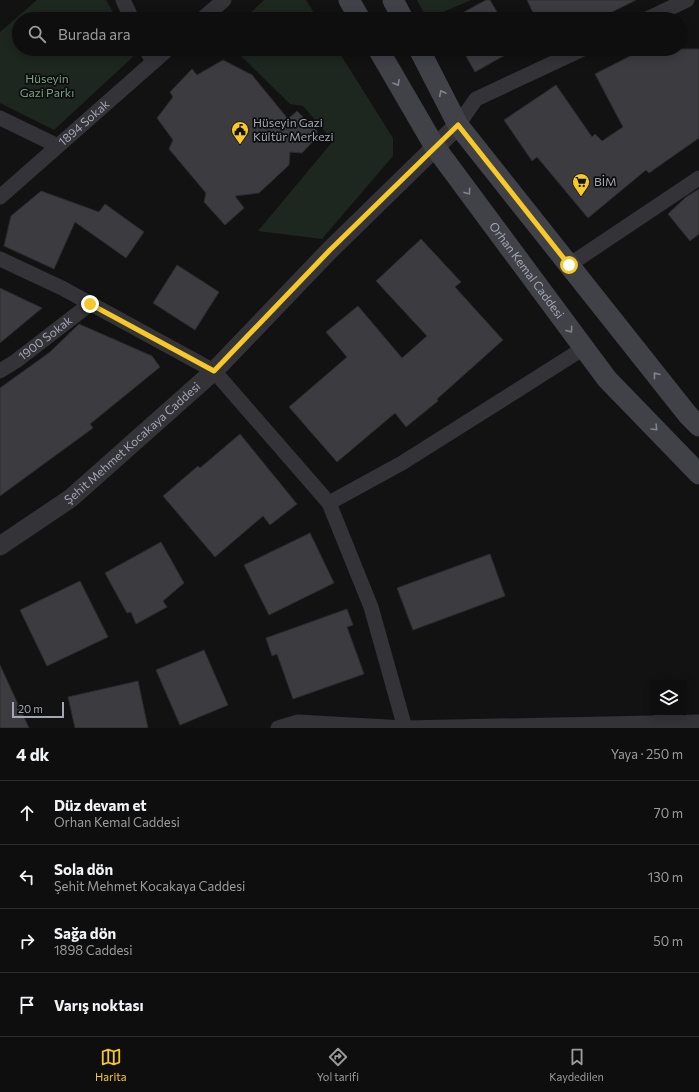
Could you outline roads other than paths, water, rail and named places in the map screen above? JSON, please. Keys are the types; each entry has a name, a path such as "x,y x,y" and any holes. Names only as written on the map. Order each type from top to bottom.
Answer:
{"main road":[{"path":"349,0 356,12"},
{"path":"394,0 400,12"},
{"name":"Orhan Kemal Caddesi","path":"382,56 435,146 607,379 699,474"},
{"path":"423,56 458,125 688,415 699,426"}],"street":[{"path":"123,0 129,12"},
{"path":"210,12 224,0"},
{"path":"660,12 681,1"},
{"name":"1894 Sokak","path":"0,197 58,146 150,56"},
{"path":"458,125 476,99 568,56"},
{"path":"0,118 58,146"},
{"name":"Şehit Mehmet Kocakaya Caddesi","path":"0,546 71,498 214,371 330,250 458,125"},
{"path":"569,265 699,178"},
{"path":"0,259 62,288 214,371 329,503 371,607 405,728"},
{"name":"1900 Sokak","path":"0,371 16,361 90,304"},
{"path":"329,503 402,462 584,348"},
{"path":"278,728 298,722 405,728 699,722"}],"place":[{"name":"Hüseyin Gazi Kültür Merkezi","path":"240,145"},
{"name":"BİM","path":"581,197"}],"park label":[{"name":"Hüseyin Gazi Parkı","path":"47,86"}]}
